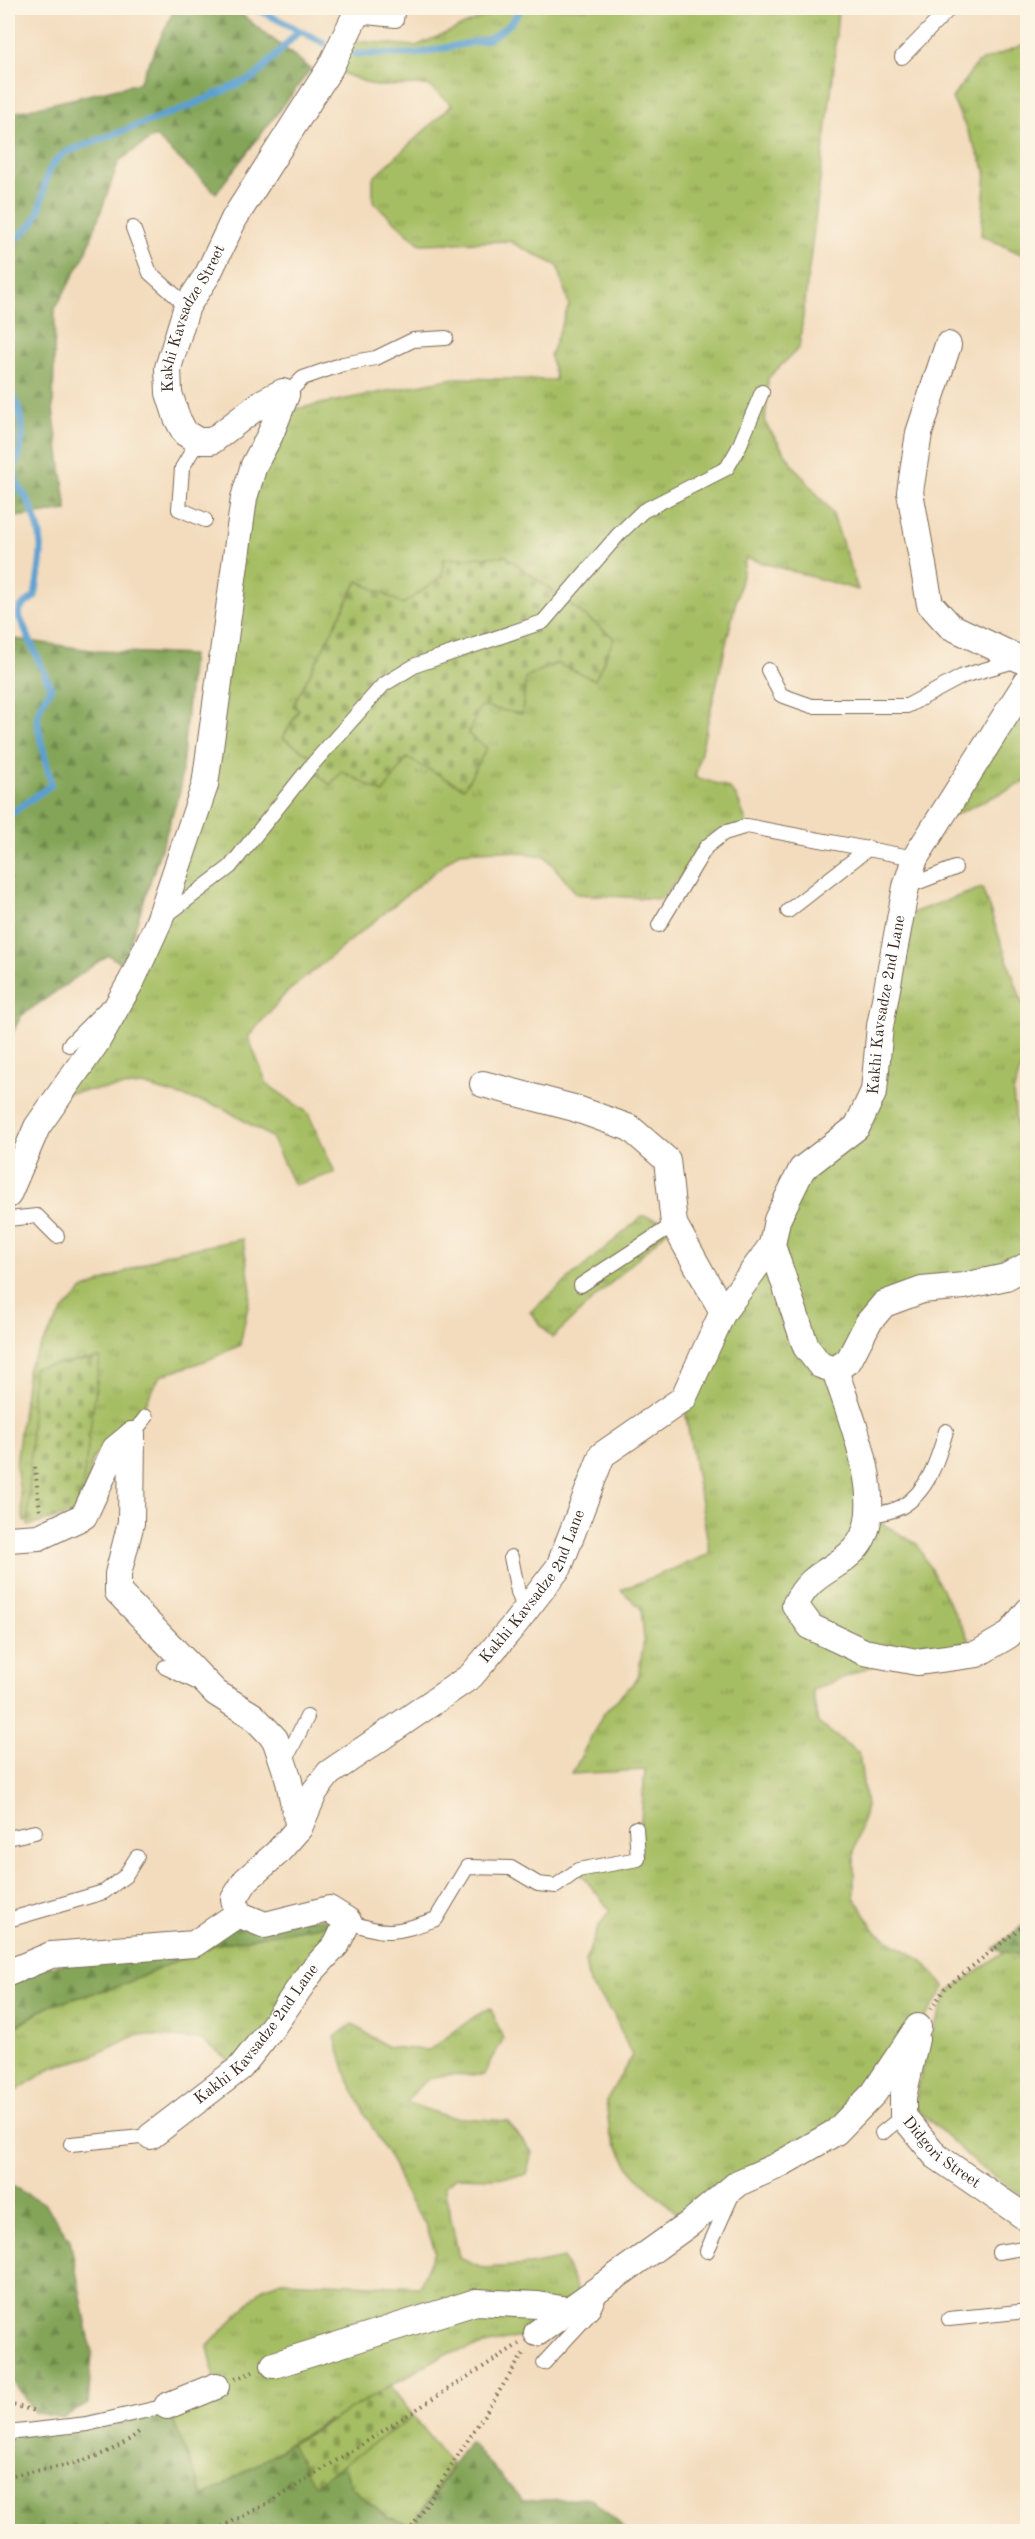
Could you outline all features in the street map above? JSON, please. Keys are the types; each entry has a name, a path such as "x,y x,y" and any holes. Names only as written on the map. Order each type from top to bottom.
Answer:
{"street":[{"name":"Kakhi Kavsadze Street","path":"198,441 185,433 169,393 168,368 187,306 208,274 234,219 330,68 357,12"},
{"path":"948,345 919,433 910,492 930,603 950,626 1025,668"},
{"path":"8,1195 37,1127 96,1043 132,980 159,921 205,785 244,498 254,465 270,435 286,394 283,392 263,402 212,441 198,441"},
{"name":"Kakhi Kavsadze 2nd Lane","path":"238,1914 234,1899 246,1880 299,1828 315,1791 329,1773 471,1676 559,1568 602,1455 683,1399 723,1312 772,1245 777,1220 802,1169 857,1127 874,1091 880,1026 906,887 915,858 1025,668"},
{"path":"483,1084 574,1107 630,1128 667,1160 674,1224 723,1312"},
{"path":"772,1245 806,1347 820,1365 835,1370"},
{"path":"835,1370 849,1360 868,1323 884,1304 922,1290 964,1286 1006,1277 1028,1265"},
{"path":"835,1370 862,1459 871,1506 867,1531 854,1550 804,1588 795,1605 811,1627 864,1652 917,1662 977,1654 1009,1635 1028,1611"},
{"path":"8,1539 39,1537 84,1516 115,1449 139,1426 131,1523 120,1565 118,1592 216,1693 253,1716 275,1739 284,1764 299,1828"},
{"path":"8,1973 51,1955 194,1944 238,1914 265,1925 329,1909 348,1921"},
{"name":"Kakhi Kavsadze 2nd Lane","path":"151,2136 240,2068 272,2029 310,1973 337,1944 348,1921"},
{"path":"537,2332 688,2224 738,2183 777,2166 836,2132 874,2093 918,2027"},
{"name":"Didgori Street","path":"918,2027 903,2097 903,2116 936,2156 1028,2219"},
{"path":"274,2364 476,2302 538,2305 567,2310"},
{"path":"167,2406 216,2386"}],"lane":[{"path":"357,12 396,20 398,8"},
{"path":"902,57 951,8"},
{"path":"134,228 150,273 187,306"},
{"path":"286,394 303,378 343,364 376,358 413,340 446,338"},
{"path":"159,921 230,867 310,767 382,685 416,665 543,622 618,535 643,511 727,468 738,449 762,392"},
{"path":"198,441 182,468 179,509 205,520"},
{"path":"768,670 781,695 812,706 907,706 963,675 1025,668"},
{"path":"659,925 706,847 724,833 747,826 915,858"},
{"path":"788,911 869,848"},
{"path":"906,887 955,868"},
{"path":"69,1045 132,980"},
{"path":"8,1219 37,1216 57,1236"},
{"path":"581,1285 674,1224"},
{"path":"869,1516 901,1507 923,1487 937,1459 946,1431"},
{"path":"511,1557 518,1592 525,1611"},
{"path":"165,1667 216,1693"},
{"path":"284,1764 307,1716"},
{"path":"348,1921 373,1931 399,1931 436,1919 467,1866 511,1868 538,1884 556,1886 578,1870 638,1859 636,1828"},
{"path":"8,1838 35,1833"},
{"path":"8,1920 104,1892 125,1876 137,1857"},
{"path":"882,2133 903,2116"},
{"path":"71,2144 151,2136"},
{"path":"707,2251 738,2183"},
{"path":"999,2252 1028,2247"},
{"path":"544,2363 593,2310 604,2284"},
{"path":"949,2319 1028,2311"},
{"path":"8,2433 87,2424 167,2406"}],"path":[{"path":"34,1467 41,1522 39,1537"},
{"path":"918,2027 945,1988 1028,1922"},
{"path":"211,2532 273,2501 537,2332"},
{"path":"409,2532 537,2332"},
{"path":"216,2386 274,2364"},
{"path":"8,2476 90,2460 130,2440 167,2406"}],"green space":[{"path":"175,8 233,8 311,69 216,193 155,136 119,161 86,253 55,309 53,409 67,510 8,518 8,114 139,83"},
{"path":"492,8 838,8 833,76 799,348 768,378 765,423 793,465 832,512 858,590 746,558 695,777 731,790 739,802 747,826 706,847 661,899 577,894 545,856 498,850 459,852 285,994 248,1037 267,1084 308,1113 335,1173 294,1185 271,1137 223,1108 142,1085 62,1093 96,1043 205,785 235,555 280,412 454,378 556,380 550,356 569,305 558,266 509,241 420,244 373,202 373,178 452,105 428,85 375,86 330,68 344,40 416,46 488,15","holes":["506,556 614,638 526,677 480,706 468,734 407,758 342,771 331,784 310,767 313,757 283,738 299,709 294,705 358,581 403,604 443,576 443,560"]},
{"path":"1027,43 1027,257 981,235 986,171 952,98 977,63"},
{"path":"506,556 614,638 595,680 556,663 526,677 522,714 480,706 468,734 487,748 464,788 407,758 383,793 342,771 330,785 310,767 313,757 283,738 299,710 293,706 358,581 403,604 443,576 443,559"},
{"path":"8,638 98,651 192,655 180,791 123,964 108,955 21,1016 8,1042"},
{"path":"1027,680 1027,781 937,823"},
{"path":"982,888 1027,1016 1027,1048 1013,1093 1027,1222 1027,1265 884,1304 835,1370 869,1516 917,1544 977,1654 890,1659 812,1690 818,1723 859,1753 866,1806 854,1852 854,1897 876,1932 923,1961 945,1988 874,2093 689,2224 634,2174 610,2134 606,2101 632,2056 613,2013 589,1984 585,1961 599,1926 610,1910 578,1870 638,1859 645,1770 572,1774 603,1714 638,1678 644,1639 641,1608 621,1590 710,1554 683,1399 802,1169 857,1127 900,917"},
{"path":"643,1216 674,1224 552,1338 530,1312"},
{"path":"243,1239 251,1291 240,1345 210,1359 160,1376 141,1411 93,1458 82,1507 24,1522 16,1465 28,1367 63,1311 83,1290 166,1254"},
{"path":"100,1358 79,1512 28,1526 33,1368"},
{"path":"238,1914 348,1921 213,1945 122,1985 48,2006 8,2032 8,1973 194,1944"},
{"path":"348,1921 240,2068 200,2039 137,2035 90,2057 53,2067 8,2096 8,2032 48,2006 122,1985 213,1945"},
{"path":"1027,1922 1027,1956 993,1949"},
{"path":"1027,1935 1027,2199 978,2165 915,2107 924,2053 948,1992"},
{"path":"491,2009 503,2039 484,2075 450,2075 431,2079 414,2092 407,2103 449,2117 507,2121 532,2152 526,2175 493,2178 456,2177 444,2187 459,2257 484,2268 531,2265 563,2258 581,2299 537,2333 445,2354 390,2386 451,2464 414,2524 388,2518 352,2488 328,2421 204,2497 167,2406 216,2386 208,2346 263,2288 282,2281 419,2287 435,2251 426,2225 408,2200 394,2166 348,2079 335,2037 352,2024 388,2047 429,2050 477,2015"},
{"path":"8,2184 45,2204 70,2240 92,2353 88,2404 62,2418 34,2412 8,2374"},
{"path":"390,2386 413,2416 314,2485 291,2444"},
{"path":"167,2406 204,2497 328,2420 352,2488 388,2518 414,2524 469,2441 523,2501 590,2498 628,2531 8,2531 8,2433"}],"waterway":[{"path":"255,8 324,43"},
{"path":"355,54 415,54 489,39 509,25 522,8"},
{"path":"8,243 25,232 35,220 48,174 54,163 66,152 187,107 255,77 299,31"},
{"path":"8,388 16,402 22,425 15,477 30,505 41,540 35,596 20,608 19,616 51,688 38,714 40,737 51,785 8,816"}]}
